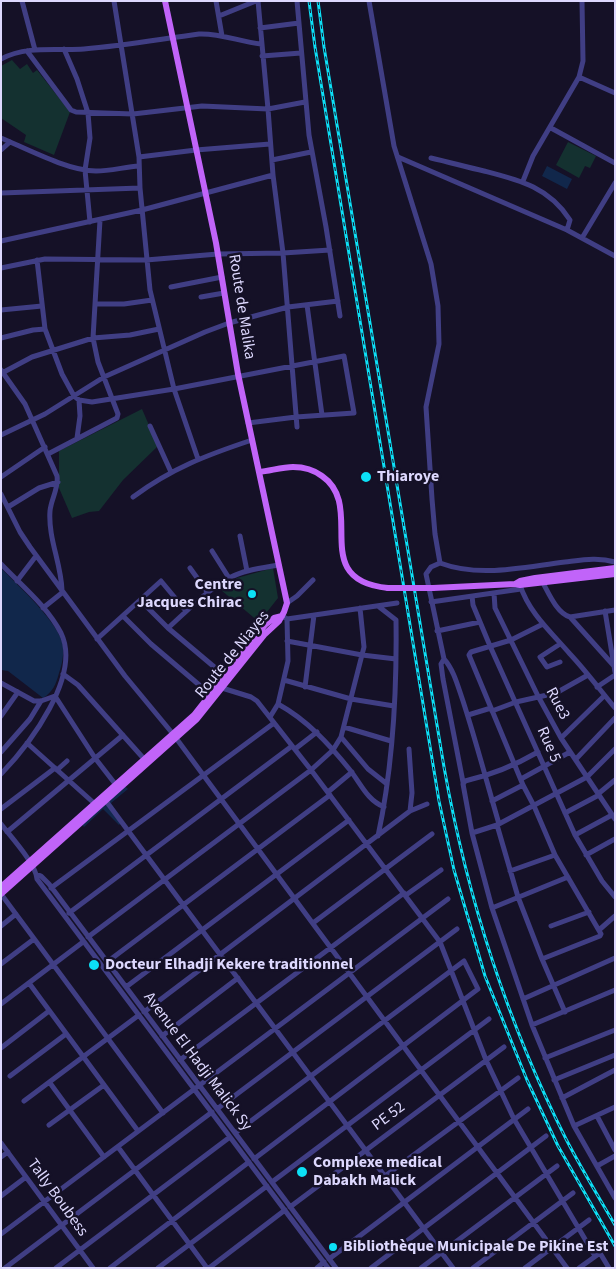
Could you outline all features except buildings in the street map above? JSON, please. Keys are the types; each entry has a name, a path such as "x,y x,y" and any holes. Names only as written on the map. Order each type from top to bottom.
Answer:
{"main road":[{"name":"Route de Malika","path":"165,1 218,254 238,376 279,565 286,603 285,617"},
{"path":"259,472 298,467 316,472 328,480 340,501 341,546 344,562 364,582 377,587 519,586 615,574"},
{"path":"519,586 520,581 534,578 615,568"},
{"name":"Route de Niayes","path":"2,884 30,864 106,801 175,736 225,676 269,629 285,617"},
{"name":"Route de Niayes","path":"1,894 30,864 116,785 197,719 222,688 244,656"}],"street":[{"path":"22,1 35,50"},
{"path":"114,1 139,157 146,260 152,300 174,389 198,459"},
{"path":"216,1 222,36"},
{"path":"219,16 257,1 273,175 283,253 297,427"},
{"path":"296,1 311,152 330,250 340,316"},
{"path":"370,1 388,119 432,264 438,306 439,344 426,407 433,516 440,563"},
{"path":"523,181 533,156 579,77 582,61 582,1"},
{"path":"260,28 299,23"},
{"path":"2,56 35,50 83,49 211,33 237,41 261,44"},
{"path":"64,49 82,92 88,113 90,138 85,170 85,189 90,222"},
{"path":"27,51 71,110 76,112 133,114 202,106 268,109 305,102"},
{"path":"262,56 301,53"},
{"path":"579,77 615,93"},
{"path":"551,128 615,163"},
{"path":"1,138 59,162 85,170 97,171 139,166"},
{"path":"1,150 10,142"},
{"path":"139,157 270,144"},
{"path":"272,160 311,152"},
{"path":"398,157 567,230 615,256"},
{"path":"431,158 523,181 544,193 563,209 570,220 567,230"},
{"path":"1,241 142,210 273,175"},
{"path":"582,238 615,183"},
{"path":"1,192 140,188"},
{"path":"48,454 116,419 118,414 96,357 93,338 100,220"},
{"path":"1,268 38,260 146,260 218,254 330,250"},
{"path":"38,260 45,329 52,351 74,396 79,400 92,402 174,389 344,356 354,413 248,423"},
{"path":"171,287 222,277"},
{"path":"201,297 224,293"},
{"path":"96,304 124,304 152,300"},
{"path":"1,435 32,422 104,376 205,332 229,323 288,308 338,301"},
{"path":"307,304 322,415"},
{"path":"1,310 42,306"},
{"path":"1,338 45,329"},
{"path":"62,591 61,575 50,521 51,503 58,482 48,454 25,404 2,372 32,357 93,338 130,335 158,329"},
{"path":"77,438 80,416 79,400"},
{"path":"150,426 171,472"},
{"path":"133,497 171,472 198,459 252,440"},
{"path":"1,477 45,447"},
{"path":"8,508 39,488 58,482"},
{"path":"1,494 20,532 36,556 147,705 175,736 567,1268"},
{"path":"240,536 247,571"},
{"path":"212,551 229,578"},
{"path":"17,581 36,556"},
{"path":"565,1012 518,898 468,715 457,683 444,659 426,574 431,567 440,563 452,568 469,571 487,571 586,559 615,562"},
{"path":"1,564 52,619 65,644 63,674 44,721 1,774"},
{"path":"168,628 186,611 229,578 247,571 279,565"},
{"path":"190,568 208,593"},
{"path":"286,603 313,580"},
{"path":"97,639 162,581 186,611"},
{"path":"543,583 562,614 570,617 614,671"},
{"path":"431,602 494,593 519,586 524,598 543,624 615,708"},
{"path":"43,608 62,591"},
{"name":"Rue3","path":"494,593 496,608 538,696 561,738 614,817"},
{"name":"Rue 5","path":"472,596 473,605 490,646 565,813 586,855 602,881 615,897"},
{"path":"140,600 168,628 225,676"},
{"path":"270,717 278,704 288,661 285,617 397,604"},
{"path":"378,606 396,620 394,706 387,784 378,836"},
{"path":"88,937 311,770 333,750 341,737 364,647 360,608"},
{"path":"570,617 615,610"},
{"path":"605,611 614,671"},
{"path":"305,687 314,615"},
{"path":"123,616 151,644 211,695"},
{"path":"437,631 480,622"},
{"path":"542,960 601,934 555,855 469,655 471,652 512,640 543,624"},
{"path":"287,641 362,655 396,659"},
{"path":"560,644 540,657 547,667 560,662"},
{"path":"444,659 441,664 442,678 472,833 492,908 532,1025 554,1080 574,1126 615,1198"},
{"path":"597,687 614,671"},
{"path":"63,674 78,685 145,760"},
{"path":"468,715 556,693 588,675"},
{"path":"284,680 351,699 394,706"},
{"path":"1,683 28,699 41,701 55,696"},
{"path":"222,688 254,699 270,717 424,918 440,942 486,1060 514,1119 595,1256"},
{"path":"1,716 18,692"},
{"path":"55,696 95,758 116,785"},
{"path":"561,738 604,696"},
{"path":"1,752 30,719 41,701"},
{"path":"278,704 292,712 317,732 352,772 367,795 384,807"},
{"path":"576,759 615,718"},
{"path":"51,888 274,723"},
{"path":"344,726 391,741"},
{"path":"70,913 221,799 317,732"},
{"path":"7,832 123,734"},
{"path":"341,737 368,769 387,784"},
{"path":"27,743 95,804"},
{"path":"409,749 412,793 410,811"},
{"path":"472,833 498,824 587,777 615,749"},
{"path":"463,782 515,765 538,752"},
{"path":"492,801 544,766 570,752"},
{"path":"1,809 66,761"},
{"path":"107,962 329,794 352,772"},
{"path":"565,813 599,794 615,780"},
{"path":"106,801 130,830 452,1268"},
{"path":"24,1102 410,811 427,804"},
{"path":"576,835 614,817"},
{"path":"126,987 349,820"},
{"name":"Avenue El Hadji Malick Sy","path":"1,824 30,864 36,874 36,879 83,942 162,1036 214,1111 326,1261 336,1268"},
{"path":"312,923 432,834"},
{"path":"586,855 615,839"},
{"path":"510,871 555,855"},
{"path":"180,1060 331,947 441,870"},
{"name":"Avenue El Hadji Malick Sy","path":"36,874 42,876 126,987 157,1041 197,1087"},
{"path":"492,908 568,877"},
{"path":"1,894 163,1113"},
{"path":"1,1234 448,899"},
{"path":"551,926 589,912"},
{"path":"1,926 16,914"},
{"path":"599,930 615,916"},
{"path":"5,1268 457,929"},
{"path":"1,964 34,939"},
{"path":"1,1004 83,942"},
{"path":"523,999 615,958"},
{"path":"56,1268 464,961 478,989 110,1268"},
{"path":"162,1036 238,978"},
{"path":"29,983 138,1132"},
{"path":"532,1025 615,990"},
{"path":"1,1048 49,1011"},
{"path":"158,1268 489,1019"},
{"path":"545,1058 615,1030"},
{"path":"10,1076 66,1034"},
{"name":"PE 52","path":"208,1268 504,1047"},
{"path":"554,1080 615,1055"},
{"path":"562,1098 615,1070"},
{"path":"385,1176 518,1078"},
{"path":"50,1083 104,1157"},
{"path":"49,1125 104,1085"},
{"path":"574,1126 615,1107"},
{"path":"317,1268 528,1109"},
{"path":"597,1116 615,1150"},
{"path":"371,1268 546,1136"},
{"name":"Tally Boubess","path":"1,1144 93,1268"},
{"path":"118,1147 208,1268"},
{"path":"1,1157 8,1152"},
{"path":"597,1166 615,1156"},
{"path":"422,1268 558,1166"},
{"path":"1,1196 26,1177"},
{"path":"473,1268 573,1193"},
{"path":"525,1268 589,1220"},
{"path":"579,1268 600,1253 609,1268"},
{"name":"Avenue El Hadji Malick Sy","path":"326,1261 328,1268"}],"green space":[{"path":"12,60 20,69 27,64 33,73 37,70 70,112 54,155 24,142 26,135 1,118 1,66"},
{"path":"568,142 596,156 590,168 585,166 579,178 556,165"},
{"path":"142,409 158,446 123,480 99,511 89,512 72,518 59,488 59,451"},
{"name":"Centre Jacques Chirac","path":"273,568 278,598 259,622 221,590 237,578"}],"water":[{"path":"547,166 572,179 567,189 542,176"},
{"path":"1,568 37,605 54,626 63,646 63,656 57,681 43,698 8,671 1,670"},
{"path":"119,781 128,789 111,803 123,821 119,825 103,809 84,827 76,818"}],"railway":[{"path":"309,1 439,801 454,870 485,976 527,1080 558,1146 615,1246"},
{"path":"318,1 324,47 444,767 464,863 492,957 525,1050 566,1139 615,1225"}],"place":[{"name":"Thiaroye","path":"366,477"},
{"name":"Centre Jacques Chirac","path":"252,594"},
{"name":"Docteur Elhadji Kekere traditionnel","path":"94,965"},
{"name":"Complexe medical Dabakh Malick","path":"302,1172"},
{"name":"Bibliothèque Municipale De Pikine Est","path":"333,1247"}]}
